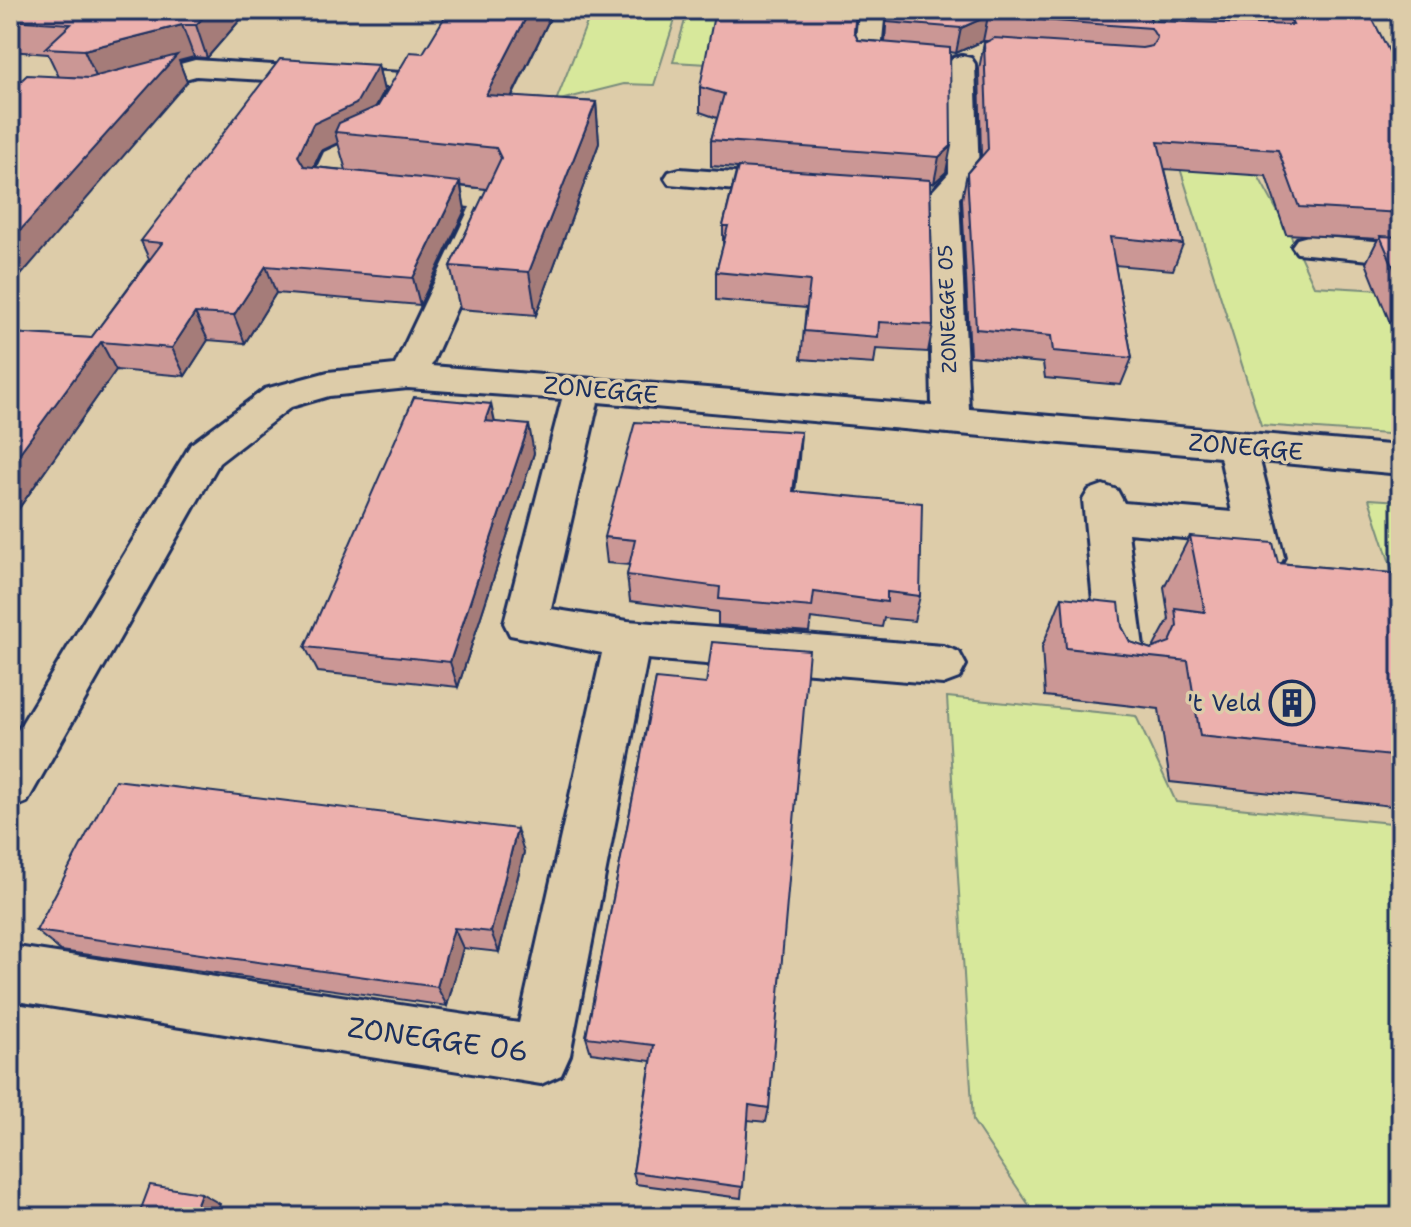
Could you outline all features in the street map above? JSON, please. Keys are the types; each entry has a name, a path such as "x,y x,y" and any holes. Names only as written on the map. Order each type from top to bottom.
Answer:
{"street":[{"name":"ZONEGGE 05","path":"872,10 867,57 972,58 964,175 927,195 951,422"},
{"path":"10,89 100,94 195,68 408,80 377,139 335,158 324,184 489,199 408,376"},
{"path":"680,178 819,187"},
{"path":"1308,246 1401,253"},
{"name":"ZONEGGE","path":"10,787 205,454 278,398 328,384 408,376 583,388 1401,460"},
{"path":"583,388 526,623 628,639 943,665"},
{"path":"1237,446 1266,569"},
{"path":"1124,676 1104,508 1256,529"},
{"name":"ZONEGGE 06","path":"10,973 541,1055 628,639"}],"green space":[{"path":"592,10 678,10 654,85 624,84 556,101"},
{"path":"688,10 721,10 708,64 673,62"},
{"path":"1136,10 1343,10 1350,21 1192,13 1227,119 1291,236 1314,286 1399,291 1401,435 1261,425 1149,70"},
{"path":"1369,499 1401,501 1401,597"},
{"path":"947,697 1136,716 1176,802 1401,824 1401,1217 1037,1217 973,1121"}],"building":[{"path":"10,10 210,10 196,25 182,25 84,50 45,48 71,24 10,20"},
{"path":"449,10 530,10 486,95 596,102 529,272 450,266 501,158 496,148 335,132 339,123 378,106 410,52 423,53"},
{"path":"715,10 856,10 854,32 858,40 950,48 951,146 939,157 711,140 724,94 700,87"},
{"path":"888,10 1148,10 1151,21 1293,25 1286,10 1368,10 1401,72 1401,213 1299,207 1278,150 1158,142 1183,244 1110,237 1132,358 1053,351 1051,336 976,329 967,173 988,149 984,43 994,38 1142,48 1152,46 1157,38 1151,28 988,16 961,28 887,22"},
{"path":"177,55 10,242 10,91 27,75 89,78"},
{"path":"280,59 378,65 356,104 313,124 298,156 304,166 460,182 413,278 266,266 234,315 195,313 172,348 101,342 10,466 10,333 91,338 162,243 141,241"},
{"path":"738,167 930,180 933,325 879,322 878,337 804,331 810,281 716,272 728,226 723,226"},
{"path":"1380,236 1401,237 1401,284"},
{"path":"414,397 491,404 485,421 529,425 450,662 305,647"},
{"path":"635,422 801,432 793,491 922,503 920,596 887,592 887,602 814,592 812,607 719,599 720,587 627,575 635,540 604,537"},
{"name":"'t Veld","path":"1190,536 1273,543 1278,563 1401,574 1401,757 1200,736 1188,661 1066,648 1062,597 1119,603 1122,627 1130,642 1151,649 1170,642 1177,626 1175,608 1205,612"},
{"path":"712,642 809,650 769,1108 749,1105 743,1187 633,1172 654,1045 586,1037 656,679 706,684"},
{"path":"115,780 517,829 491,932 454,928 437,987 36,931"},
{"path":"150,1185 201,1193 195,1209 249,1217 138,1217"}],"place":[{"name":"'t Veld","path":"1292,703"}]}
